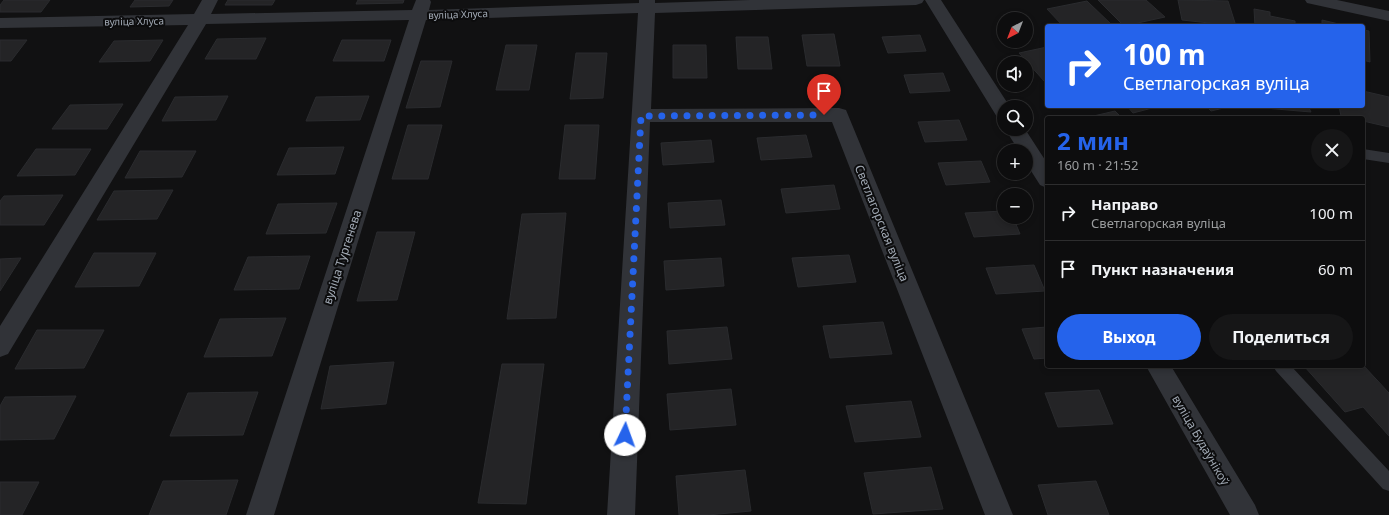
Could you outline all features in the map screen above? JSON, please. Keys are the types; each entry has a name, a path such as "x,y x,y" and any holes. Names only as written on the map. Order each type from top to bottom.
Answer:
{"street":[{"path":"0,347 199,21 210,0"},
{"name":"вуліца Хлуса","path":"0,23 199,21 421,8 916,0"},
{"path":"933,0 997,101"},
{"path":"1313,0 1389,16"},
{"path":"621,515 647,4"},
{"name":"вуліца Тургенева","path":"260,515 421,8"},
{"name":"Светлагорская вуліца","path":"641,116 839,115 999,515"},
{"path":"1019,136 1045,177"},
{"name":"вуліца Будаўнікоў","path":"1159,368 1245,515"}],"lane":[{"path":"1365,154 1389,158"},
{"path":"1283,368 1389,483"}],"building":[{"path":"4,0 50,0 41,12 0,12 0,5"},
{"path":"135,0 173,0 169,6 130,7"},
{"path":"228,0 275,0 272,5 225,5"},
{"path":"358,0 404,0 403,3 356,4"},
{"path":"1098,0 1146,0 1165,17 1133,24 1122,24"},
{"path":"1178,0 1228,1 1235,24 1218,24 1182,20"},
{"path":"1087,1 1111,24 1061,24 1047,9"},
{"path":"1254,9 1270,12 1270,16 1295,21 1295,24 1255,24"},
{"path":"1322,20 1339,24 1322,24"},
{"path":"1365,30 1369,31 1370,62 1365,61"},
{"path":"834,34 840,66 807,66 802,35"},
{"path":"920,35 926,51 888,53 882,37"},
{"path":"736,37 768,37 772,69 738,69"},
{"path":"266,38 256,59 205,59 217,39"},
{"path":"0,40 27,40 11,61 0,61"},
{"path":"163,40 150,61 99,62 114,41"},
{"path":"342,40 391,40 384,61 333,61"},
{"path":"506,45 537,45 529,90 496,90"},
{"path":"673,45 706,45 707,78 673,78"},
{"path":"1045,47 1045,82 1033,69 1033,56 1022,56 1019,53"},
{"path":"576,53 607,53 603,98 570,99"},
{"path":"421,61 452,61 440,107 406,108"},
{"path":"943,73 950,91 910,93 904,75"},
{"path":"1365,91 1389,97 1389,127 1365,121 1365,116 1341,116 1339,108 1365,108"},
{"path":"228,96 216,120 162,121 175,97"},
{"path":"369,96 360,120 306,121 316,97"},
{"path":"123,104 107,129 52,129 70,105"},
{"path":"1129,108 1152,108 1133,113"},
{"path":"1208,108 1224,108 1211,111"},
{"path":"1264,108 1309,108 1311,112"},
{"path":"1115,111 1120,116 1094,116"},
{"path":"959,120 967,140 925,142 918,122"},
{"path":"408,125 442,125 428,179 392,179"},
{"path":"565,125 599,125 595,179 559,179"},
{"path":"806,135 812,157 761,160 757,138"},
{"path":"711,140 714,162 663,165 661,143"},
{"path":"344,147 335,174 277,175 289,148"},
{"path":"36,149 91,149 75,175 17,176"},
{"path":"140,151 196,151 182,177 125,178"},
{"path":"981,161 990,182 946,185 938,163"},
{"path":"834,185 840,209 786,213 781,189"},
{"path":"173,190 157,219 97,220 114,191"},
{"path":"63,195 44,225 0,225 0,201 4,196"},
{"path":"721,200 725,225 670,228 668,203"},
{"path":"337,203 326,233 266,234 278,204"},
{"path":"997,211 997,224 1016,224 1020,234 974,237 965,213"},
{"path":"566,213 556,318 507,319 522,214"},
{"path":"377,232 415,232 397,300 357,301"},
{"path":"94,253 156,253 139,286 75,287"},
{"path":"849,255 856,282 798,287 792,258"},
{"path":"310,256 299,289 234,290 248,257"},
{"path":"21,258 0,291 0,259"},
{"path":"721,258 724,286 666,290 664,261"},
{"path":"1034,265 1045,291 996,294 986,268"},
{"path":"286,318 272,356 204,357 220,319"},
{"path":"883,322 892,354 830,358 823,326"},
{"path":"727,327 732,359 669,364 667,331"},
{"path":"1045,327 1045,358 1034,359 1022,329"},
{"path":"37,330 104,330 84,368 15,369"},
{"path":"394,362 386,404 321,409 330,366"},
{"path":"502,364 544,364 526,504 478,503"},
{"path":"1365,367 1389,393 1389,436 1363,407 1345,412 1306,368"},
{"path":"731,389 736,425 670,430 667,394"},
{"path":"1099,390 1113,424 1058,427 1045,393"},
{"path":"258,392 243,435 170,436 188,393"},
{"path":"76,396 54,439 0,440 0,406 5,397"},
{"path":"911,401 921,437 855,442 846,406"},
{"path":"931,467 943,509 873,514 864,473"},
{"path":"745,470 751,511 708,515 679,515 676,476"},
{"path":"238,480 226,515 149,515 163,481"},
{"path":"1096,481 1109,515 1048,515 1038,485"},
{"path":"0,482 39,482 22,515 0,515"}],"route":[{"path":"625,435 641,116 824,115"}]}
